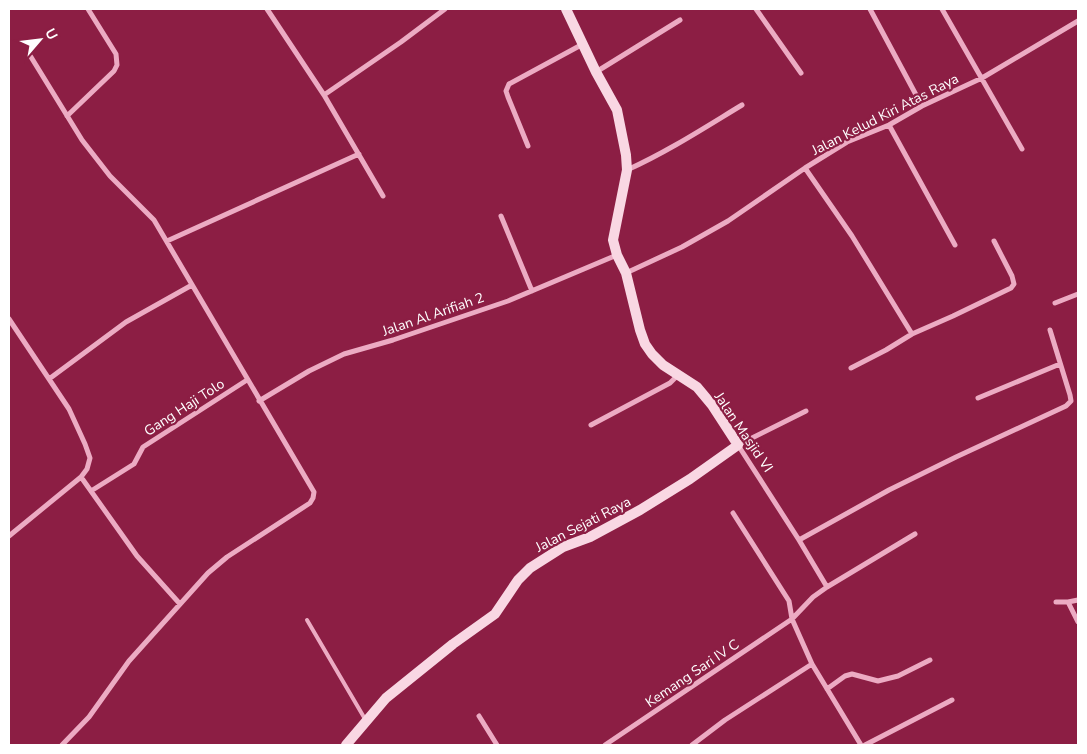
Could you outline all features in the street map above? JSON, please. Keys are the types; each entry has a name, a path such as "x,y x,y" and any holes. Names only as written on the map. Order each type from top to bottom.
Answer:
{"street":[{"path":"67,116 114,71 117,65 116,54 88,9"},
{"path":"266,9 324,94 383,196"},
{"path":"324,94 401,42 445,9"},
{"name":"Jalan Masjid VI","path":"566,9 596,72 617,110 627,170 613,240 617,255 626,273 645,344 663,365 697,387 707,399 799,540 827,587"},
{"path":"756,9 801,73"},
{"path":"870,9 922,106"},
{"path":"942,9 1022,149"},
{"path":"596,72 680,20"},
{"name":"Jalan Kelud Kiri Atas Raya","path":"626,273 682,247 728,221 805,168 847,142 889,125 922,106 982,78 1078,21"},
{"path":"528,146 506,91 509,84 583,44"},
{"path":"31,57 82,140 110,176 154,220 314,492 310,503 227,557 208,573 129,661 89,717 62,745"},
{"path":"627,170 649,160 742,105"},
{"path":"889,125 955,245"},
{"path":"166,241 359,154"},
{"path":"805,168 852,236 912,334"},
{"path":"501,216 532,291"},
{"path":"851,368 912,334 1011,288 1014,284 1012,276 994,241"},
{"name":"Jalan Al Arifiah 2","path":"259,401 344,354 393,340 508,301 617,255"},
{"path":"49,379 126,322 192,285"},
{"path":"1055,303 1078,294"},
{"path":"9,318 69,409 90,458 87,469 81,476 9,536"},
{"path":"799,540 889,490 1066,406 1071,401 1070,395 1050,330"},
{"path":"978,398 1060,364"},
{"path":"591,425 670,383 678,374"},
{"name":"Gang Haji Tolo","path":"91,492 134,464 142,448 247,380"},
{"path":"738,445 806,411"},
{"name":"Jalan Sejati Raya","path":"346,745 386,698 453,644 495,614 518,580 530,568 563,547 590,537 640,510 690,479 738,445"},
{"path":"81,476 137,556 180,604"},
{"path":"733,512 789,601 792,619 812,664 861,745"},
{"path":"792,619 813,597 827,587 915,534"},
{"path":"1056,602 1078,600"},
{"path":"1068,602 1078,622"},
{"name":"Kemang Sari IV C","path":"605,745 792,619"},
{"path":"827,689 845,676 852,674 878,682 898,676 930,660"},
{"path":"692,745 725,720 812,664"},
{"path":"865,745 952,700"},
{"path":"479,716 496,745"}],"lane":[{"path":"307,620 366,721"}]}
